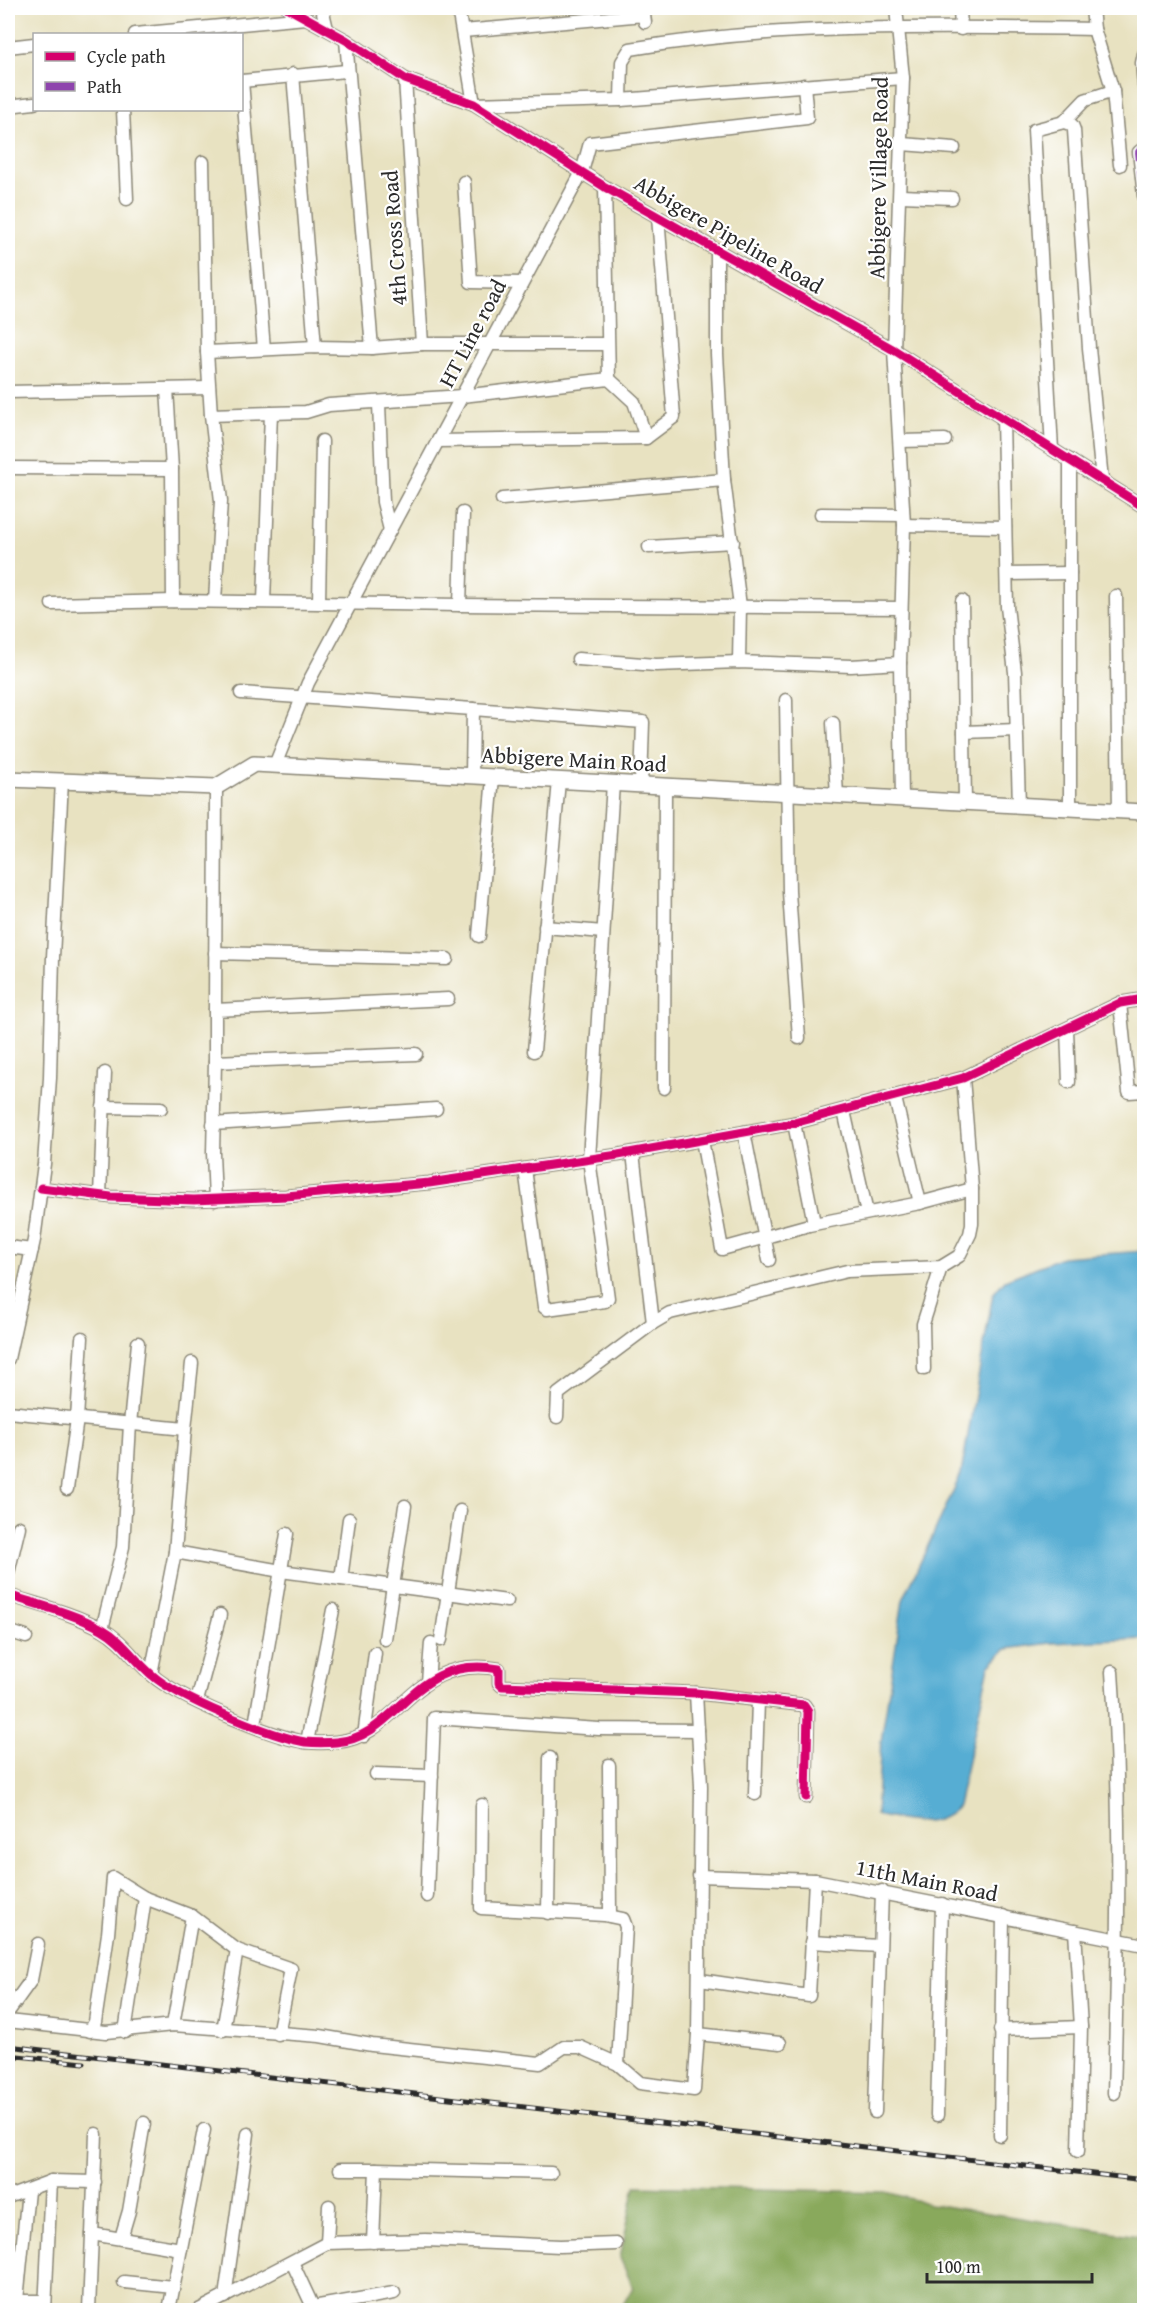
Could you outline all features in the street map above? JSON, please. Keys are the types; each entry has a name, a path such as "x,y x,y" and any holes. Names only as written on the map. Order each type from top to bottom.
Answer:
{"main road":[{"name":"Abbigere Main Road","path":"216,787 254,764 1144,812"},
{"path":"8,778 216,787"}],"street":[{"name":"Abbigere Pipeline Road","path":"288,8 346,40 405,79 474,104 604,187 894,350 1144,507"},
{"path":"322,8 327,29"},
{"path":"458,8 474,104 621,100 903,78"},
{"name":"Abbigere Village Road","path":"896,8 903,78 901,196 894,350 904,520 900,663 902,799"},
{"path":"960,8 961,29"},
{"path":"1092,8 1094,29 1113,91 1120,165"},
{"path":"463,31 644,15 645,22"},
{"path":"146,33 306,18"},
{"path":"621,100 622,62 630,49 737,36 898,30 1094,29"},
{"path":"346,40 346,71 372,348"},
{"path":"8,47 33,45"},
{"path":"1144,54 1142,63 1144,86"},
{"path":"243,81 293,74 346,71"},
{"path":"293,74 315,347"},
{"name":"4th Cross Road","path":"405,79 422,344"},
{"name":"HT Line road","path":"275,765 302,695 582,172 590,142 807,118 804,85"},
{"path":"1052,449 1042,233 1034,130 1064,122 1085,100 1113,91"},
{"path":"243,93 264,349"},
{"path":"8,106 33,103"},
{"path":"123,111 127,199"},
{"path":"1064,122 1072,125 1074,130 1089,348 1102,480"},
{"path":"902,144 954,148"},
{"path":"1144,148 1139,152 1144,196"},
{"path":"203,162 207,352 211,415 221,501 215,601"},
{"path":"464,182 471,282 521,283"},
{"path":"604,187 609,379 634,402 646,438"},
{"path":"901,196 952,198"},
{"path":"438,441 646,438 674,417 658,217"},
{"path":"717,250 717,354 724,480 740,606 739,662"},
{"path":"207,352 315,347 372,348 422,344 607,344"},
{"path":"211,415 306,412 329,405 379,404 609,379"},
{"path":"8,392 209,388"},
{"path":"166,389 172,469 173,601"},
{"path":"379,404 384,502 390,530"},
{"path":"264,601 271,413"},
{"path":"1003,419 1006,607 1015,672 1019,805"},
{"path":"900,441 945,440"},
{"path":"319,602 322,441"},
{"path":"1070,460 1070,808"},
{"path":"8,468 172,469"},
{"path":"502,499 724,480"},
{"path":"460,604 463,513"},
{"path":"821,514 1005,527"},
{"path":"649,547 733,542"},
{"path":"1007,574 1070,573"},
{"path":"1116,596 1119,810"},
{"path":"52,604 264,601 901,608"},
{"path":"962,601 965,802"},
{"path":"578,659 656,665 739,662 850,666 900,663"},
{"path":"241,693 302,695 643,722 641,785"},
{"path":"786,700 789,892 799,1038"},
{"path":"472,776 473,709"},
{"path":"833,723 837,796"},
{"path":"964,732 1017,730"},
{"path":"479,936 493,777"},
{"path":"8,1359 32,1250 41,1188 50,1078 53,957 62,781"},
{"path":"534,1051 559,781"},
{"path":"525,1169 544,1307 547,1309 605,1301 608,1298 589,1158 613,783"},
{"path":"664,1088 665,786"},
{"path":"215,1200 213,1124 216,787"},
{"path":"545,927 603,932"},
{"path":"215,953 447,959"},
{"path":"215,1010 448,999"},
{"path":"41,1188 99,1195 215,1200 429,1184 633,1153 794,1123 895,1098 963,1078 1120,1003 1144,999"},
{"path":"1120,1003 1129,1092 1144,1091"},
{"path":"1067,1029 1069,1082"},
{"path":"215,1062 416,1054"},
{"path":"99,1195 105,1073"},
{"path":"557,1417 558,1394 653,1323 670,1313 847,1271 941,1267 959,1256 970,1234 972,1189 963,1078"},
{"path":"895,1098 920,1203"},
{"path":"103,1107 161,1108"},
{"path":"213,1124 436,1109"},
{"path":"844,1111 867,1213"},
{"path":"794,1123 814,1223"},
{"path":"744,1132 769,1260"},
{"path":"702,1140 722,1249 814,1223 920,1203 972,1189"},
{"path":"633,1153 648,1296 653,1323"},
{"path":"8,1247 32,1250"},
{"path":"924,1370 923,1324 941,1267"},
{"path":"67,1489 77,1419 82,1338"},
{"path":"102,1629 123,1547 129,1424 138,1343"},
{"path":"151,1674 176,1552 192,1364"},
{"path":"8,1412 185,1429"},
{"path":"385,1639 405,1506"},
{"path":"428,1682 448,1593 460,1511"},
{"path":"341,1579 349,1519"},
{"path":"8,1573 20,1527"},
{"path":"255,1725 287,1534"},
{"path":"176,1552 281,1571 507,1601"},
{"path":"8,1595 102,1629 129,1650 151,1674 175,1692 255,1725 307,1742 338,1742 364,1736 428,1682 451,1670 480,1666 499,1669 499,1683 516,1687 696,1693 807,1706 806,1797"},
{"path":"307,1742 333,1610"},
{"path":"197,1701 220,1615"},
{"path":"8,1631 26,1637"},
{"path":"364,1736 375,1653"},
{"path":"1112,1672 1118,1763 1119,1940 1114,2093"},
{"path":"8,2021 90,2031 125,2031 173,2025 320,2036 372,2045 540,2063 564,2047 580,2047 618,2064 640,2083 694,2090 700,1980 701,1786 696,1693"},
{"path":"755,1794 758,1701"},
{"path":"427,1896 434,1718 599,1729 698,1730"},
{"path":"548,1913 550,1758"},
{"path":"609,1765 610,1916"},
{"path":"376,1774 432,1776"},
{"path":"482,1805 481,1908 610,1916 623,1919 626,1927 618,2064"},
{"name":"11th Main Road","path":"699,1876 815,1880 1144,1945"},
{"path":"90,2031 95,2022 108,1934 112,1878 145,1898 192,1916 237,1950 291,1969 278,2034"},
{"path":"700,1980 809,1996 815,1880"},
{"path":"875,2112 882,1892"},
{"path":"125,2031 145,1898"},
{"path":"937,2115 942,1904"},
{"path":"173,2025 192,1916"},
{"path":"1000,2135 1003,1916"},
{"path":"1075,1931 1081,2027 1078,2151"},
{"path":"811,1942 879,1946"},
{"path":"8,2012 31,1980 38,1944"},
{"path":"223,2030 237,1950"},
{"path":"1000,2030 1081,2027"},
{"path":"698,2034 780,2043"},
{"path":"121,2238 129,2211 144,2122"},
{"path":"169,2310 204,2130"},
{"path":"89,2310 96,2134"},
{"path":"225,2297 248,2134"},
{"path":"340,2169 551,2173"},
{"path":"373,2242 376,2169"},
{"path":"8,2197 28,2192 51,2181 95,2182"},
{"path":"28,2192 13,2304 45,2306 51,2181"},
{"path":"327,2243 329,2206"},
{"path":"92,2234 181,2249"},
{"path":"199,2310 327,2243 426,2240 561,2246 616,2244"},
{"path":"8,2248 21,2247"},
{"path":"292,2262 309,2309 394,2294"},
{"path":"124,2282 174,2288"}],"green space":[{"path":"635,2186 886,2192 930,2204 1144,2237 1144,2310 620,2310 633,2287 620,2258"}],"water":[{"path":"1144,1251 1144,1639 1051,1643 1006,1649 989,1666 958,1806 950,1814 930,1821 909,1821 876,1815 881,1742 903,1600 961,1474 993,1294 1005,1280 1062,1257"}],"railway":[{"path":"8,2046 1144,2180"},
{"path":"8,2055 84,2063"}],"marked path":[{"path":"1144,148 1139,152 1144,196"}],"cycle path":[{"path":"288,8 346,40 405,79 474,104 605,187 894,350 1144,507"},
{"path":"41,1188 111,1197 194,1200 286,1196 429,1183 618,1155 794,1123 963,1078 1120,1003 1144,999"},
{"path":"8,1595 67,1614 102,1629 116,1639 152,1675 203,1705 270,1732 305,1742 336,1742 358,1737 376,1726 426,1684 446,1673 470,1667 499,1669 499,1683 502,1686 696,1693 804,1705 808,1711 806,1797"}]}
